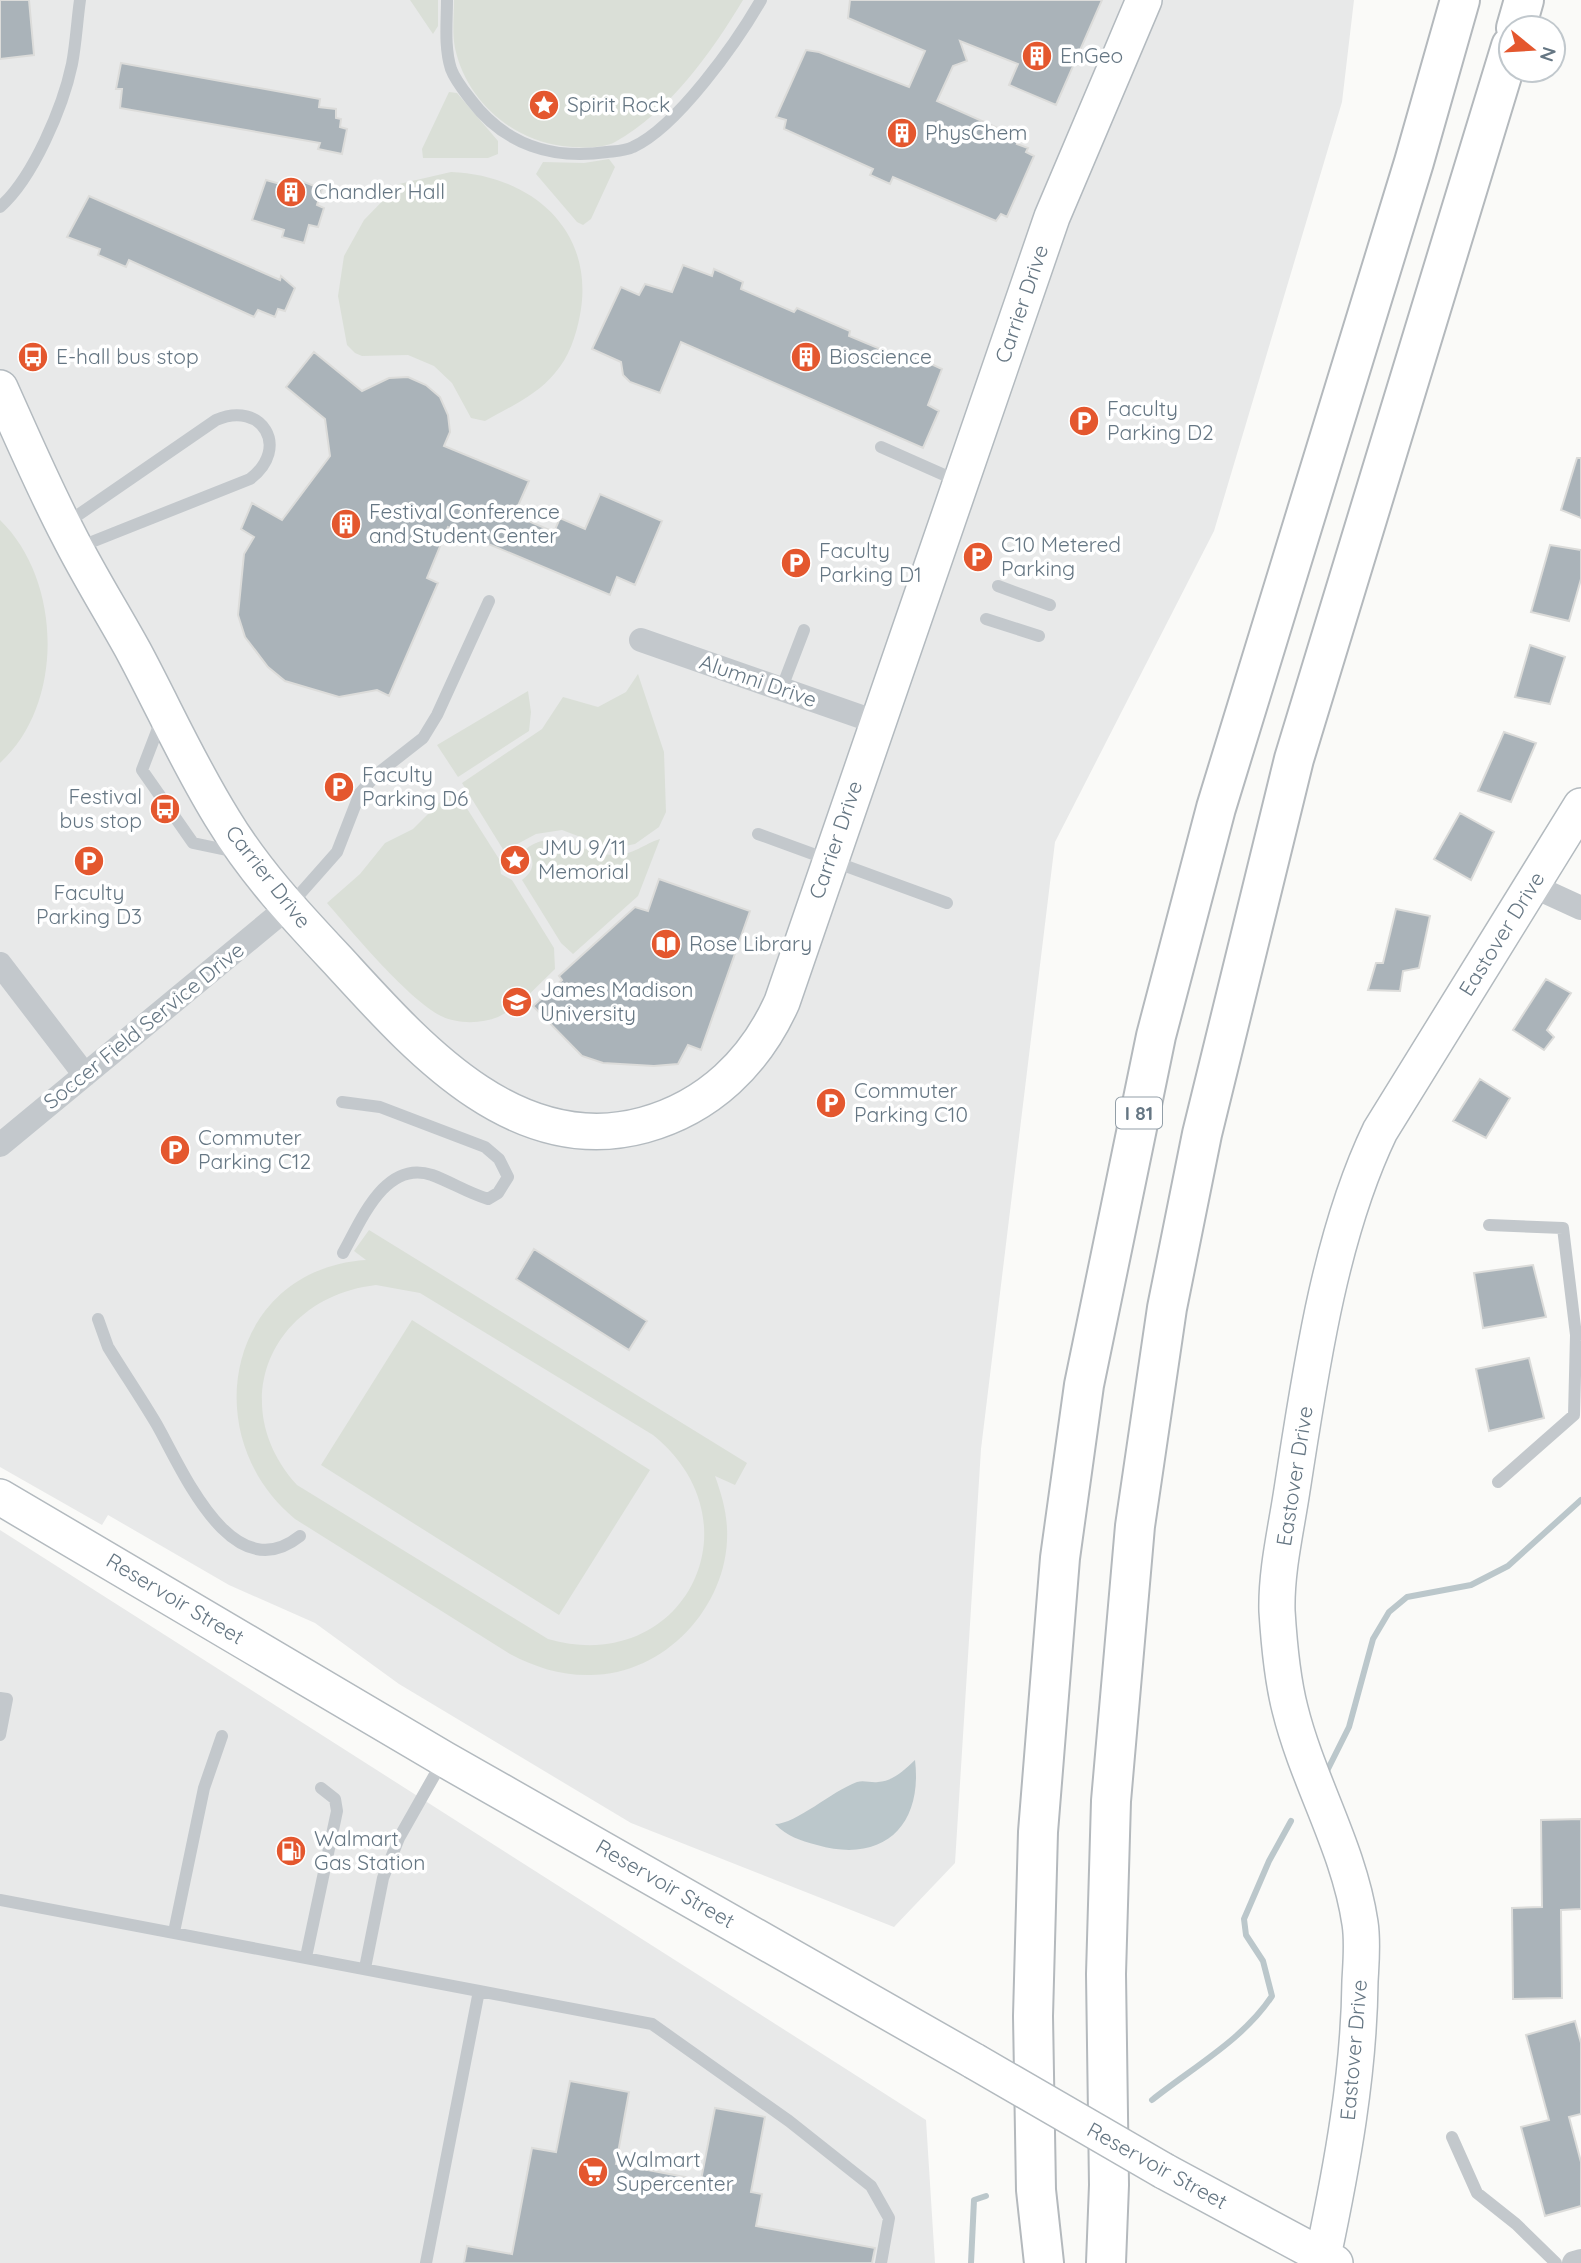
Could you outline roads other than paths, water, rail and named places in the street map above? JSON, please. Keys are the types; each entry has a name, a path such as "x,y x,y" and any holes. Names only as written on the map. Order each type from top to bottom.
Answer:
{"highway":[{"name":"I 81","path":"1044,2263 1036,2190 1033,2016 1038,1832 1060,1558 1084,1385 1153,1049 1202,860 1460,0"},
{"path":"1106,2263 1109,2185 1105,2073 1107,1922 1118,1712 1135,1526 1174,1270 1202,1134 1294,759 1500,84"},
{"path":"1109,2185 1128,2263"},
{"path":"1030,2263 1036,2190"}],"street":[{"name":"Carrier Drive","path":"0,388 69,537 223,820 288,907 406,1036 487,1099 545,1125 582,1131 619,1130 662,1120 684,1110 720,1086 747,1060 768,1030 782,1002 876,722 1060,196 1144,0"},
{"name":"Alumni Drive","path":"641,640 876,722"},
{"name":"Eastover Drive","path":"1329,2260 1335,2199 1356,2058 1361,1926 1338,1839 1307,1763 1290,1709 1282,1662 1277,1609 1292,1489 1324,1311 1364,1164 1380,1131 1581,806"},
{"path":"1533,886 1581,908"},
{"name":"Soccer Field Service Drive","path":"0,1145 288,907"},
{"path":"0,964 85,1075"},
{"name":"Reservoir Street","path":"0,1497 444,1759 1164,2171 1329,2260"},
{"path":"1277,2233 1335,2199"},
{"path":"1574,2263 1581,2261"}],"lane":[{"path":"0,207 20,183 55,117 72,65 80,0"},
{"path":"447,0 447,51 452,71 488,120 517,141 541,150 586,155 632,147 658,130 689,99 761,0"},
{"path":"248,415 261,424 269,436 270,452 264,468 250,479 69,537 223,417 248,415"},
{"path":"881,447 960,482"},
{"path":"998,586 1049,605"},
{"path":"288,907 337,852 360,793 377,774 423,738 437,715 489,601"},
{"path":"986,619 1039,636"},
{"path":"781,690 804,630"},
{"path":"165,710 142,770 193,843 246,854"},
{"path":"758,834 947,903"},
{"path":"342,1102 380,1107 485,1147 499,1159 508,1177 498,1193 488,1199 431,1174 410,1172 391,1181 371,1202 343,1254"},
{"path":"1489,1225 1563,1228 1578,1334 1574,1415 1498,1482"},
{"path":"98,1319 108,1347 213,1520 240,1544 259,1550 271,1551 286,1546 300,1536"},
{"path":"0,1698 7,1699 0,1735"},
{"path":"174,1932 204,1788 222,1736"},
{"path":"365,1968 383,1878 399,1838 444,1759"},
{"path":"306,1957 337,1811 335,1799 321,1788"},
{"path":"0,1899 652,2024 789,2121 871,2186 889,2218 881,2263"},
{"path":"426,2263 479,1991"},
{"path":"1452,2137 1477,2193 1516,2224 1556,2263"}],"waterway":[{"path":"1327,1771 1349,1727 1373,1639 1389,1612 1407,1597 1471,1585 1508,1566 1581,1500"},
{"path":"1152,2100 1232,2039 1247,2026 1272,1996 1263,1961 1246,1935 1244,1919 1269,1861 1291,1821"},
{"path":"971,2263 974,2200 986,2196"}],"place":[{"name":"EnGeo","path":"1037,56"},
{"name":"Spirit Rock","path":"544,105"},
{"name":"PhysChem","path":"902,133"},
{"name":"Chandler Hall","path":"291,192"},
{"name":"E-hall bus stop","path":"33,357"},
{"name":"Bioscience","path":"806,357"},
{"name":"Faculty Parking D2","path":"1084,421"},
{"name":"Festival Conference and Student Center","path":"346,524"},
{"name":"C10 Metered Parking","path":"978,557"},
{"name":"Faculty Parking D1","path":"796,563"},
{"name":"Faculty Parking D6","path":"339,787"},
{"name":"Festival bus stop","path":"165,809"},
{"name":"JMU 9/11 Memorial","path":"515,860"},
{"name":"Faculty Parking D3","path":"89,861"},
{"name":"Rose Library","path":"666,944"},
{"name":"James Madison University","path":"517,1002"},
{"name":"Commuter Parking C10","path":"831,1103"},
{"name":"Commuter Parking C12","path":"175,1150"},
{"name":"Walmart Gas Station","path":"291,1851"},
{"name":"Walmart Supercenter","path":"593,2172"}]}
